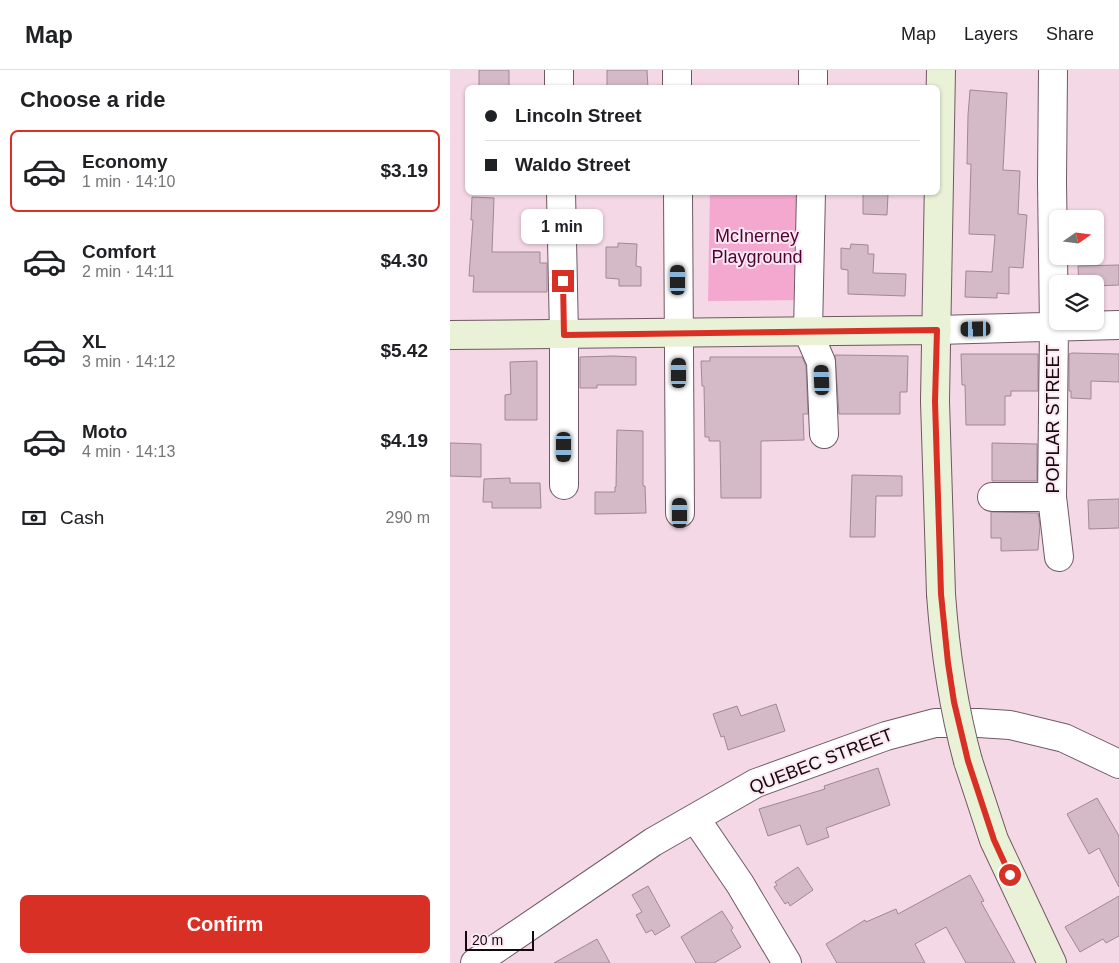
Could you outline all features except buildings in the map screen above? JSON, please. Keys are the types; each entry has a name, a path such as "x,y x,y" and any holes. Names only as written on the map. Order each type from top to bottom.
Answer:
{"street":[{"path":"559,70 559,85"},
{"path":"677,70 677,85"},
{"path":"813,70 813,85"},
{"path":"940,174 942,70"},
{"name":"POPLAR STREET","path":"1053,70 1053,275"},
{"path":"561,195 564,335 564,485"},
{"path":"678,195 680,513"},
{"path":"811,195 808,332 821,362 824,434"},
{"path":"940,195 935,401 941,594 948,663 954,702 968,761 994,840 1052,963"},
{"path":"1104,325 1119,325"},
{"path":"450,335 808,332 1049,327"},
{"name":"POPLAR STREET","path":"1054,330 1052,497 1059,557"},
{"path":"992,497 1052,497"},
{"name":"QUEBEC STREET","path":"489,959 653,842 756,783 886,736 935,723 1010,725 1064,738 1119,764"},
{"path":"695,818 740,884 787,963"}],"green space":[{"name":"McInerney Playground","path":"710,195 805,195 803,300 708,301"}],"route":[{"path":"563,281 564,335 937,330 935,401 941,594 948,663 954,702 968,761 994,840 1010,875"}]}
